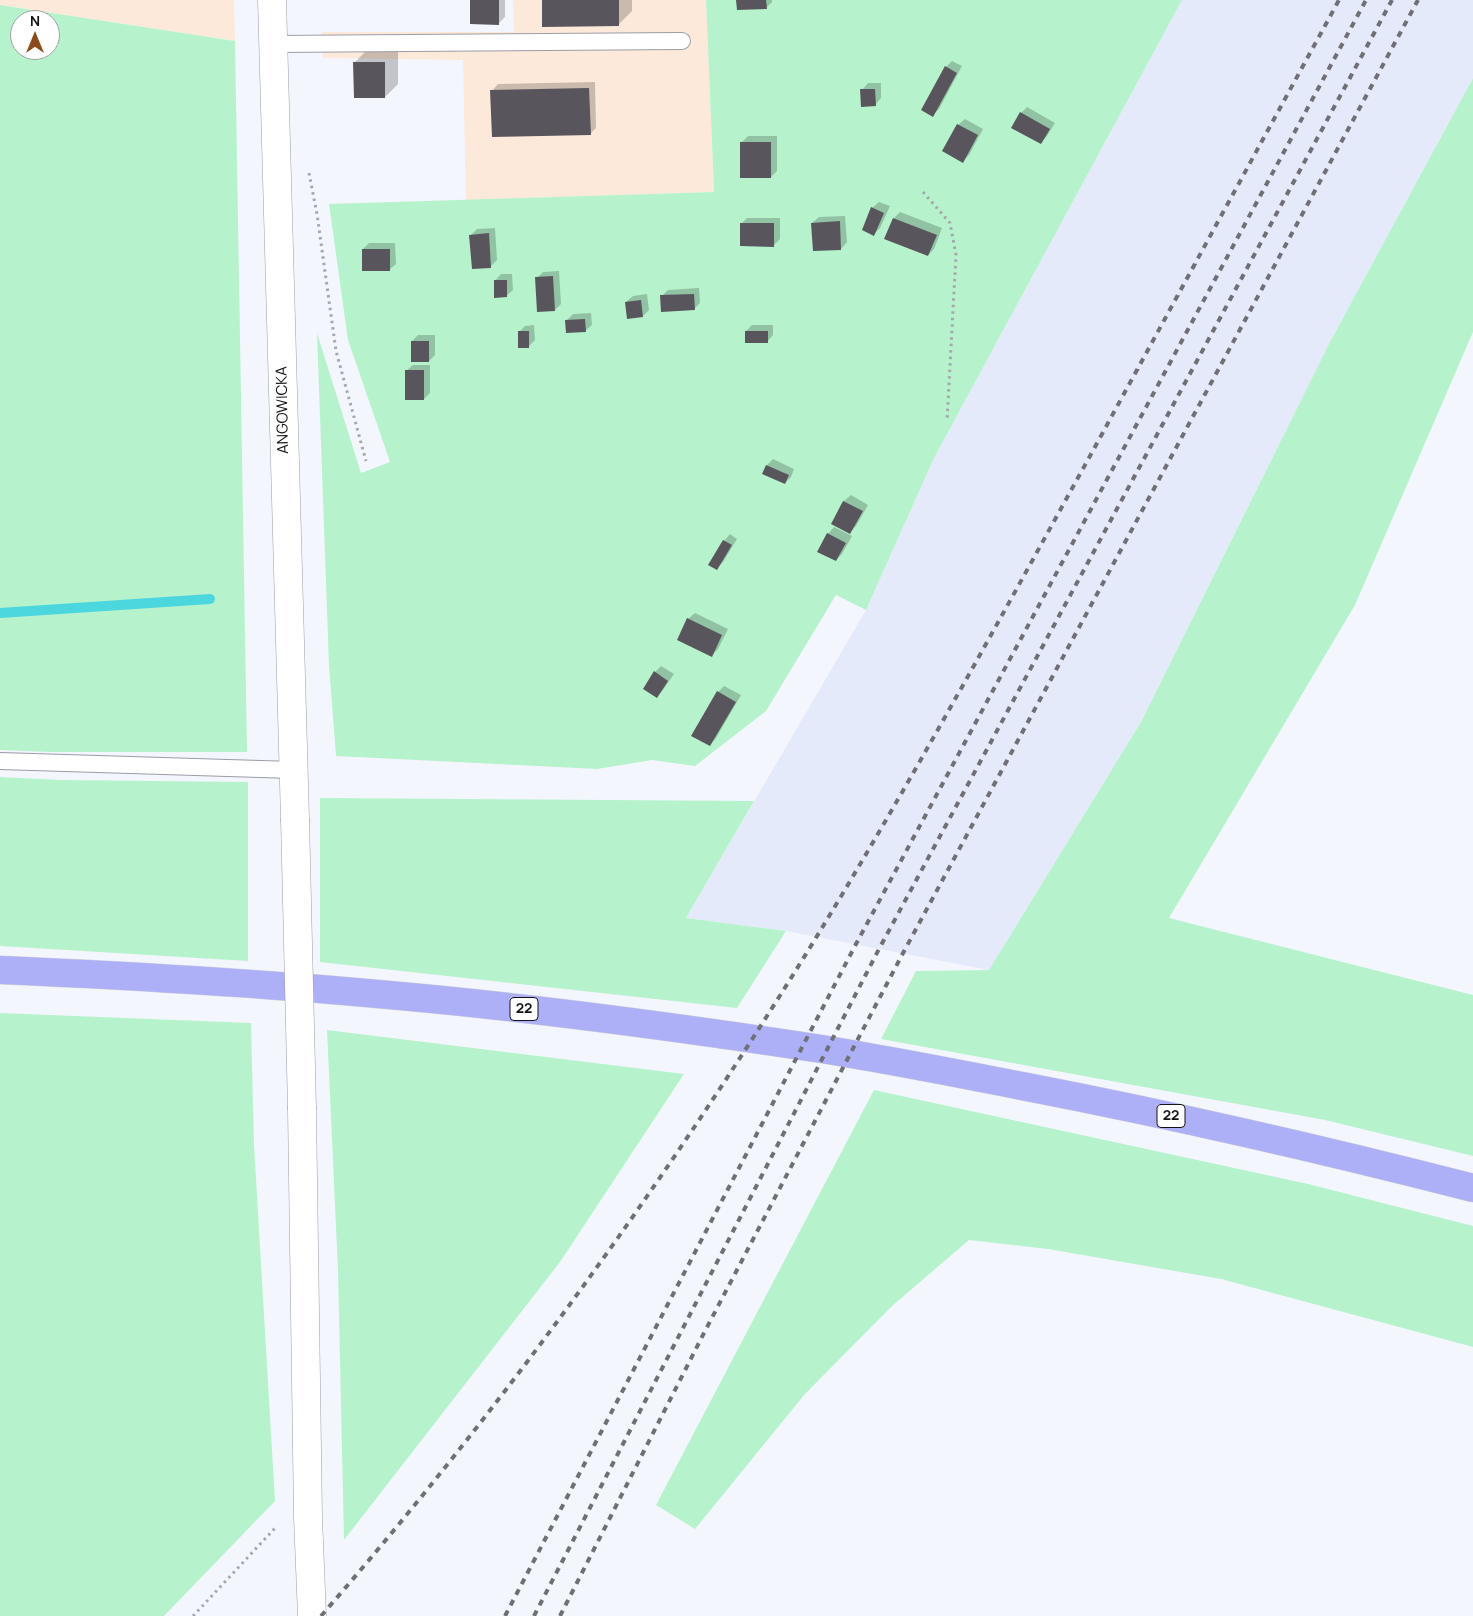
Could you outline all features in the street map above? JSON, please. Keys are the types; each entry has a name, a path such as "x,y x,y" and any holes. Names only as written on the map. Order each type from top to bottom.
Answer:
{"main road":[{"name":"22","path":"0,970 154,977 414,997 572,1014 828,1050 1173,1116 1473,1188"}],"street":[{"name":"ANGOWICKA","path":"272,0 294,770 302,1109 308,1517 312,1616"}],"lane":[{"path":"272,44 682,42"},
{"path":"0,761 294,770"}],"path":[{"path":"308,168 317,214 336,352 366,462"},
{"path":"924,192 950,223 956,255 947,421"},
{"path":"193,1616 284,1519 308,1517"}],"shaded area":[{"path":"0,0 234,0 235,41 60,14 60,10 33,10 0,5"},
{"path":"513,0 706,0 714,192 466,200 463,60 323,58 321,32 514,32"},
{"path":"1182,0 1473,0 1473,78 1331,340 1141,722 989,970 786,931 686,918 866,610 934,458"}],"green space":[{"path":"706,0 1182,0 934,458 866,610 836,595 766,711 695,766 652,760 597,769 336,756 329,666 317,333 361,473 390,462 348,340 329,204 714,192"},
{"path":"0,5 33,10 10,10 10,60 60,60 60,14 235,41 247,752 49,752 0,750"},
{"path":"1473,78 1473,332 1355,605 1169,918 1473,995 1473,1156 1325,1120 881,1039 916,971 989,970 1141,722 1331,340"},
{"path":"0,777 62,780 248,782 248,961 0,946"},
{"path":"320,798 754,801 686,918 786,931 737,1008 320,962"},
{"path":"0,1013 251,1023 254,1145 275,1501 164,1616 0,1616"},
{"path":"327,1030 684,1074 560,1262 344,1540 338,1271"},
{"path":"874,1090 1308,1184 1473,1226 1473,1347 1221,1279 1048,1249 969,1240 892,1306 805,1394 695,1529 656,1505"}],"building":[{"path":"470,0 499,0 499,25 470,24"},
{"path":"542,0 619,0 619,26 542,27"},
{"path":"736,0 766,0 767,9 737,10"},
{"path":"353,62 385,62 385,98 354,98"},
{"path":"945,66 957,73 933,117 921,110"},
{"path":"589,88 591,135 492,137 490,90"},
{"path":"860,89 875,89 876,106 861,107"},
{"path":"1020,112 1050,129 1041,144 1011,128"},
{"path":"957,124 978,135 963,163 942,151"},
{"path":"740,142 771,142 771,178 740,178"},
{"path":"871,207 884,213 874,236 862,230"},
{"path":"893,218 937,235 928,256 884,239"},
{"path":"840,221 841,250 813,251 811,223"},
{"path":"740,223 774,223 774,247 740,246"},
{"path":"489,233 491,268 472,269 469,235"},
{"path":"362,249 390,249 390,271 362,271"},
{"path":"553,276 555,311 537,312 535,277"},
{"path":"494,280 507,280 507,297 494,298"},
{"path":"694,294 695,310 661,312 660,295"},
{"path":"641,300 643,317 627,319 625,302"},
{"path":"585,319 586,332 566,333 565,320"},
{"path":"518,331 529,331 529,348 518,348"},
{"path":"745,331 768,331 768,343 745,343"},
{"path":"411,341 429,341 429,362 411,362"},
{"path":"405,370 424,370 424,400 405,400"},
{"path":"766,465 789,475 785,484 762,474"},
{"path":"843,501 863,511 850,534 831,524"},
{"path":"827,533 846,543 836,561 817,552"},
{"path":"723,540 732,545 717,570 708,565"},
{"path":"687,618 722,635 712,657 677,640"},
{"path":"654,671 668,681 657,698 643,689"},
{"path":"717,691 736,702 710,746 691,736"}],"waterway":[{"path":"0,613 210,599"}],"railway":[{"path":"321,1616 455,1455 581,1289 701,1117 814,941 955,700 1339,0"},
{"path":"505,1616 856,944 1366,0"},
{"path":"534,1616 879,949 1392,0"},
{"path":"560,1616 705,1331 902,955 1418,0"}]}
